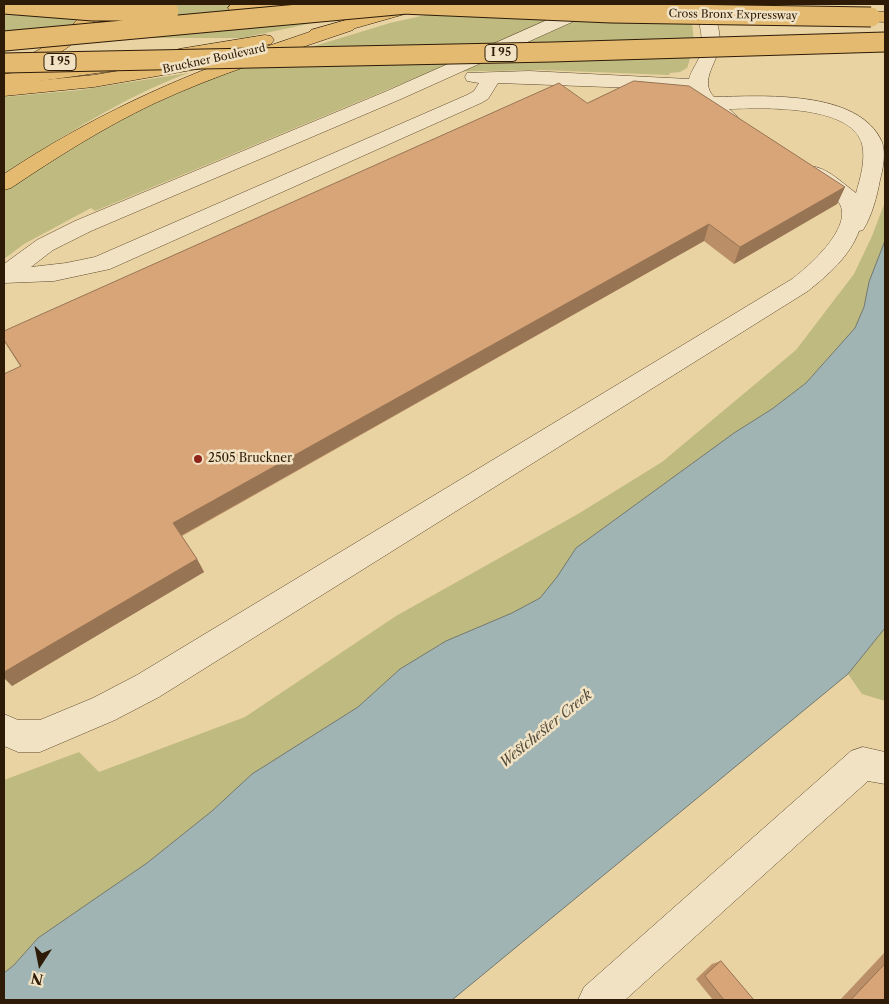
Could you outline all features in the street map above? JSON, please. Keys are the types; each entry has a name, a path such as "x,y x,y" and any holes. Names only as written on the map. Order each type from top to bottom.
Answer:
{"main road":[{"path":"4,4 134,12 300,4"},
{"path":"4,71 33,61 59,45 84,23 97,4"},
{"name":"Cross Bronx Expressway","path":"402,4 595,13 885,17"},
{"path":"4,41 98,34 407,4"},
{"name":"Bruckner Boulevard","path":"4,90 94,81 178,68 230,57 347,26 419,4"},
{"path":"4,80 136,62 347,26"},
{"path":"4,183 79,136 166,91 207,74 347,26"},
{"path":"4,49 885,36"},
{"name":"I 95","path":"4,63 544,52 885,42"}],"street":[{"path":"533,34 550,14 548,4"},
{"path":"4,274 45,245 83,226 434,77 599,4"},
{"path":"703,4 712,37 708,60 698,78 703,94 745,128"},
{"path":"4,753 85,721 156,686 806,285 830,266 850,236 866,191 873,152 869,136 860,126 846,117 825,109 703,94 588,89 492,78 434,77"},
{"path":"4,274 50,275 102,263 479,97 492,78"},
{"path":"458,106 475,122"},
{"path":"4,730 18,736 40,736 104,709 148,686 800,285 824,266 836,251 850,226 852,207 844,194 792,159"},
{"path":"597,1000 863,763 885,768"}],"shaded area":[{"path":"4,4 80,15 72,25 4,36"},
{"path":"108,4 402,4 242,38 92,38"},
{"path":"475,4 687,4 693,29 692,50 687,68 680,72 670,73 669,75 543,70 430,72 95,211 91,208 24,244 4,259 4,191 62,153 113,124 206,79 390,23"},
{"path":"188,73 116,106 4,174 4,97 80,90"},
{"path":"885,202 885,241 869,282 864,307 855,328 806,383 576,548 557,578 540,598 512,613 446,641 400,669 358,707 252,774 212,811 147,863 38,938 14,965 4,973 4,780 79,752 99,772 245,717 396,616 578,514 662,462 796,350 854,274 872,236"},
{"path":"885,628 885,701 862,694 848,674"}],"water":[{"name":"Westchester Creek","path":"885,241 885,628 848,674 452,1000 4,1000 4,973 14,965 38,938 147,863 212,811 252,774 358,707 400,669 446,641 512,613 540,598 557,577 576,548 806,383 855,328 864,307 869,282"}],"building":[{"name":"2505 Bruckner","path":"634,81 689,86 845,187 740,247 709,224 173,523 197,559 4,672 4,374 21,366 4,340 4,331 559,83 587,103"},
{"path":"721,961 754,1000 724,1000 705,976"},
{"path":"885,964 885,1000 851,1000"}],"place":[{"name":"2505 Bruckner","path":"198,459"}]}
